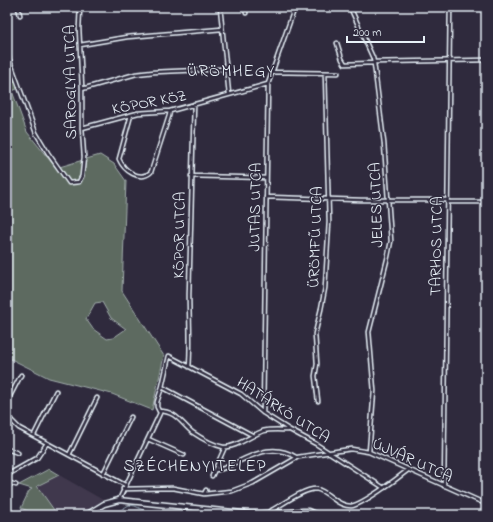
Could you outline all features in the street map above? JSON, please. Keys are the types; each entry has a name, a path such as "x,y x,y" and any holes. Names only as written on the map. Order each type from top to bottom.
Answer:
{"main road":[{"path":"86,515 104,504 119,500 259,515 308,511 317,515"}],"street":[{"path":"18,7 20,15"},
{"name":"SAROGLYA UTCA","path":"7,53 36,133 69,183 79,182 81,179 84,157 82,128 80,7"},
{"path":"220,7 225,69 229,94"},
{"path":"245,7 246,13"},
{"name":"JUTAS UTCA","path":"263,413 268,84 295,7"},
{"name":"JELES UTCA","path":"350,7 374,62 384,143 390,245 369,332 374,391 369,452"},
{"name":"TARHOS UTCA","path":"444,486 450,7"},
{"path":"80,45 127,37 222,29"},
{"path":"337,43 345,64 486,60"},
{"path":"82,89 136,74 225,69"},
{"path":"272,72 338,73"},
{"name":"ÜRÖMFŰ UTCA","path":"318,401 315,376 317,364 315,334 325,288 329,198 325,73"},
{"name":"KŐPOR KÖZ","path":"82,128 118,117 138,113 170,111 268,84"},
{"name":"KŐPOR UTCA","path":"189,367 191,176 194,104"},
{"path":"131,115 119,159 120,162 133,175 148,174 151,172 170,111"},
{"path":"191,176 266,178"},
{"path":"266,197 486,202"},
{"name":"HATÁRKŐ UTCA","path":"162,387 169,356 241,394 263,413 316,444 384,488"},
{"path":"7,402 21,375"},
{"path":"119,500 158,417 159,411 157,402 162,387 252,436"},
{"path":"34,435 56,391"},
{"path":"69,455 97,398"},
{"path":"159,411 175,415 191,431 213,444 225,447 232,446 252,436 269,430 290,430"},
{"path":"7,416 20,428 125,485"},
{"path":"103,474 131,417"},
{"path":"148,438 184,455"},
{"path":"7,475 37,458 48,443"},
{"path":"212,476 225,447"},
{"path":"7,449 18,453"},
{"name":"ÚJVÁR UTCA","path":"296,457 351,449 362,450 486,504"},
{"path":"215,470 224,469 258,453 267,451 284,451 296,457"},
{"path":"123,489 173,488 204,494 232,491 245,487 296,457"},
{"path":"269,513 309,490 316,489 322,491 338,502 352,506 384,488 408,470"},
{"path":"7,482 16,485"},
{"path":"204,494 206,490"}],"shaded area":[{"path":"59,475 103,500 82,513 83,515 48,515 54,510 37,486"}],"green space":[{"path":"7,58 17,89 12,91 27,132 56,168 100,155 114,164 126,181 122,291 164,356 152,410 112,394 49,378 7,357","holes":["102,302 111,318 126,329 113,338 107,339 93,329 86,319 95,303"]},
{"path":"49,469 59,475 37,486 54,510 48,515 29,515 30,512 21,508 29,491 32,489 19,485"}],"waterway":[{"path":"112,515 129,505 145,511 159,513 183,511 195,515"}],"district":[{"name":"ÜRÖMHEGY","path":"231,70"},
{"name":"SZÉCHENYITELEP","path":"195,465"}]}
